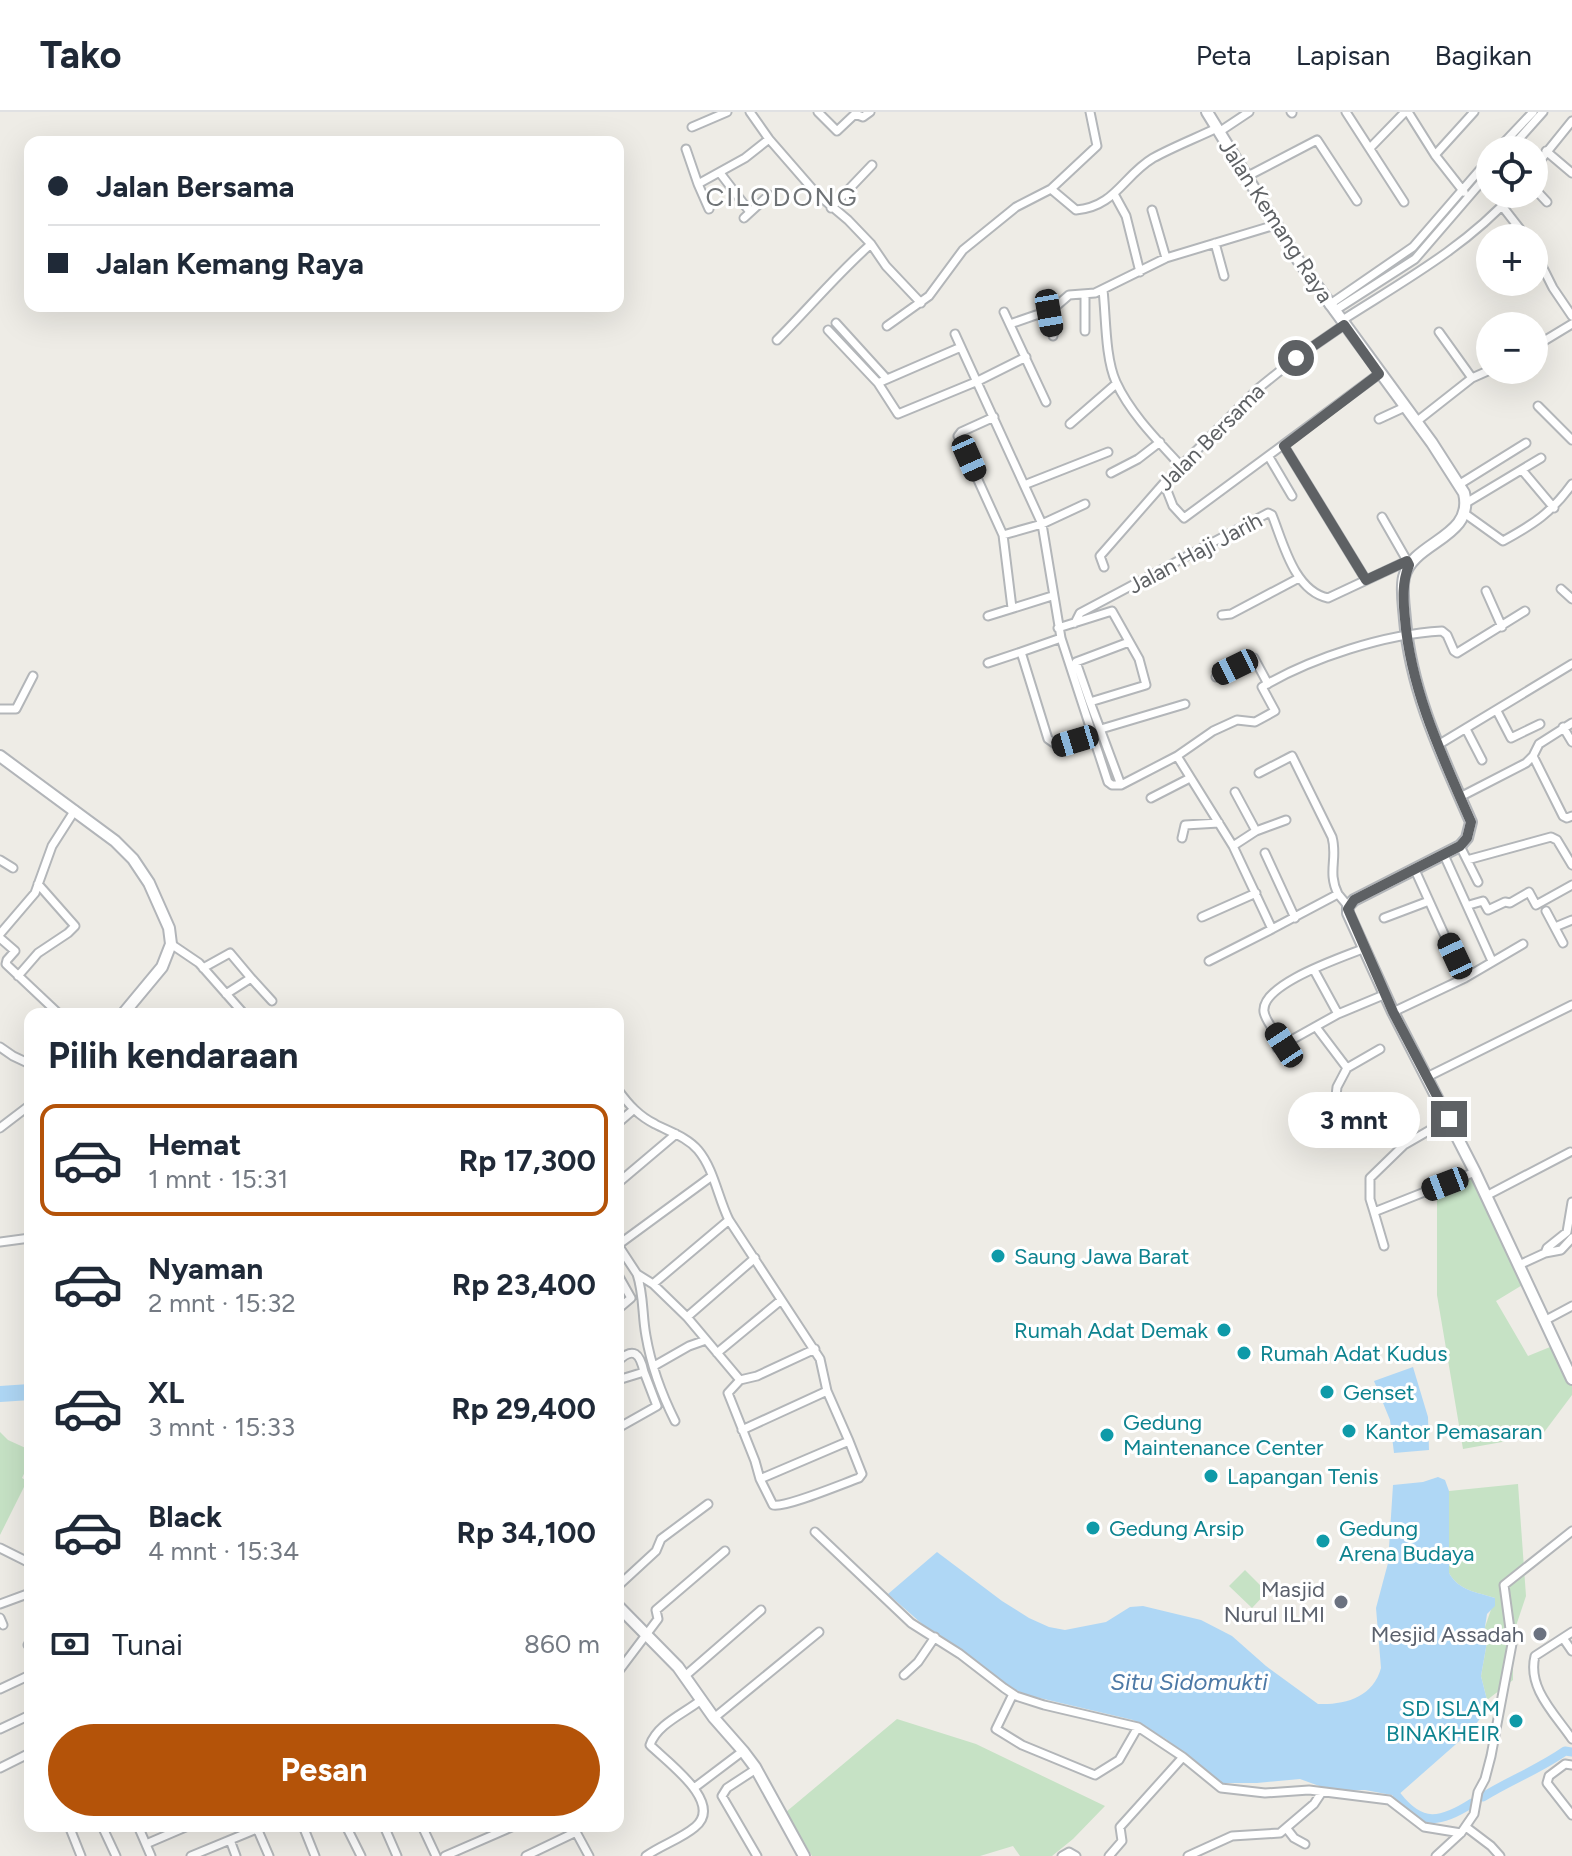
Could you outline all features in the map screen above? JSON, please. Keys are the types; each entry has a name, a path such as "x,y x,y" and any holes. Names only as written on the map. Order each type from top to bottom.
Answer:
{"street":[{"path":"692,127 727,112"},
{"path":"750,112 769,139 831,208 848,220 871,244 886,266 921,303"},
{"path":"818,112 837,131 857,114 863,117 870,112"},
{"path":"887,326 921,303 963,250 1016,207 1051,189 1097,146 1090,112"},
{"name":"Jalan Kemang Raya","path":"1209,112 1275,225 1460,484 1465,508"},
{"path":"1051,189 1076,210 1097,206 1153,158 1218,130 1249,112"},
{"path":"1346,112 1404,202"},
{"path":"1370,148 1407,112 1468,198"},
{"path":"1435,155 1474,112"},
{"path":"1510,136 1533,112"},
{"path":"1522,136 1543,112"},
{"path":"1548,149 1572,121"},
{"path":"698,184 745,158 769,139"},
{"path":"1246,177 1317,140 1357,201"},
{"path":"686,149 709,209"},
{"path":"1548,153 1572,173"},
{"path":"831,208 872,165"},
{"path":"720,173 747,215 769,195"},
{"path":"1332,308 1413,247 1476,173"},
{"path":"1332,308 1419,254 1476,189"},
{"path":"1114,194 1126,216 1140,272"},
{"name":"Jalan Bersama","path":"1104,567 1100,556 1164,483 1260,387 1343,323 1484,224 1500,208"},
{"path":"1504,208 1516,224"},
{"path":"1152,210 1166,258"},
{"path":"1010,324 1049,313 1069,295 1085,296 1103,290 1166,258 1275,225"},
{"path":"1215,243 1224,276"},
{"path":"777,340 813,304 834,277 871,244"},
{"path":"1413,247 1419,254"},
{"path":"1548,278 1572,316"},
{"path":"1103,290 1116,384 1181,466"},
{"path":"1085,296 1085,331"},
{"path":"1004,312 1046,402"},
{"path":"1049,313 1053,336"},
{"path":"836,323 886,378"},
{"path":"1548,339 1572,324"},
{"path":"828,330 878,383 896,412 902,414 1026,357"},
{"path":"1439,332 1472,378"},
{"path":"955,334 1042,524 1058,628 1108,782 1112,785 1121,785 1177,756 1213,731 1237,720 1255,722 1275,711 1262,687 1328,658 1407,635 1444,632 1457,653 1525,611"},
{"path":"878,383 961,347"},
{"path":"1164,483 1173,506 1184,518 1379,374"},
{"path":"1416,422 1476,376"},
{"path":"1070,424 1116,384"},
{"path":"1538,406 1572,440"},
{"path":"1379,419 1405,407"},
{"path":"994,417 958,436 1003,535 1012,608"},
{"path":"1111,473 1138,459 1160,442"},
{"path":"1460,484 1526,443"},
{"path":"1284,446 1366,580"},
{"path":"1024,485 1108,452"},
{"path":"1269,457 1292,496"},
{"path":"1222,615 1231,614 1299,578 1317,595 1328,598 1408,563 1448,535 1457,526 1465,508 1541,458"},
{"path":"1522,470 1554,508"},
{"path":"1465,508 1503,541 1554,508 1572,485"},
{"path":"1003,535 1042,524 1085,504"},
{"name":"Jalan Haji Jarih","path":"1075,623 1080,613 1268,513 1272,515 1299,578"},
{"path":"1348,906 1354,900 1460,846 1467,838 1471,822 1418,692 1407,635 1404,579 1408,563 1382,517"},
{"path":"1561,589 1572,599"},
{"path":"1486,591 1502,627"},
{"path":"988,616 1052,596"},
{"path":"1058,628 1112,611 1139,659 1146,685 1090,702"},
{"path":"988,663 1061,638"},
{"path":"1121,785 1076,662 1129,642"},
{"path":"1021,652 1048,739 1058,746 1092,735"},
{"path":"1216,677 1254,658 1268,684"},
{"path":"1438,745 1572,664"},
{"path":"0,709 16,709 33,676"},
{"path":"1101,729 1185,704"},
{"path":"1497,711 1511,738 1540,724"},
{"path":"1460,797 1526,763 1539,744 1572,723"},
{"path":"1563,727 1572,742"},
{"path":"1466,729 1482,760"},
{"path":"1177,756 1233,846 1272,929"},
{"path":"1259,773 1292,756 1332,837 1332,882 1348,906 1348,913 1393,1012 1475,1172 1572,1379"},
{"path":"1533,756 1563,816 1572,816"},
{"path":"1,759 115,841 141,870 169,928 171,944 162,967 128,1008"},
{"path":"1151,798 1190,778"},
{"path":"1235,792 1256,831"},
{"path":"53,1008 6,964 15,951 0,936 35,893 52,846 75,810"},
{"path":"1233,846 1256,831 1286,820"},
{"path":"1182,838 1185,825 1219,823"},
{"path":"1467,860 1551,837 1557,840 1572,865"},
{"path":"1460,846 1478,882"},
{"path":"1265,853 1295,918"},
{"path":"1444,855 1469,905 1482,945 1492,961"},
{"path":"0,860 13,868"},
{"path":"1415,870 1459,967"},
{"path":"18,976 38,953 75,926 38,884"},
{"path":"1469,905 1483,901 1488,910 1505,902 1510,903 1529,892 1536,905 1572,885"},
{"path":"1202,917 1256,893"},
{"path":"1209,961 1338,894"},
{"path":"1384,918 1429,901"},
{"path":"1546,911 1563,943"},
{"path":"1555,927 1572,920"},
{"path":"171,944 203,968 239,1008"},
{"path":"1393,1012 1465,978 1523,944"},
{"path":"1365,948 1277,987 1266,1000 1265,1016 1280,1046 1338,1014 1386,994"},
{"path":"203,968 230,953 272,1001"},
{"path":"1314,970 1338,1014"},
{"path":"226,994 251,978"},
{"path":"1427,1077 1572,1005"},
{"path":"1316,1027 1347,1068"},
{"path":"0,1047 24,1061"},
{"path":"1380,1049 1347,1068 1336,1096 1368,1116 1404,1145"},
{"path":"624,1098 633,1110 698,1150 729,1220 780,1301 815,1349 820,1359 827,1391 862,1474 857,1479 777,1507 770,1503 728,1393 740,1380 757,1376 815,1349"},
{"path":"0,1128 24,1110"},
{"path":"624,1118 633,1110"},
{"path":"1384,1246 1374,1212 1370,1178 1404,1145 1449,1119"},
{"path":"624,1178 676,1134"},
{"path":"1486,1196 1570,1152"},
{"path":"1374,1212 1475,1172"},
{"path":"624,1241 712,1176"},
{"path":"1519,1265 1545,1253 1547,1248 1570,1234 1572,1202"},
{"path":"653,1284 729,1220"},
{"path":"0,1242 24,1239"},
{"path":"624,1254 637,1274 642,1291 645,1333 665,1401 675,1421"},
{"path":"687,1317 755,1258"},
{"path":"637,1274 653,1284 687,1317 740,1380"},
{"path":"624,1286 631,1298 624,1304"},
{"path":"717,1353 780,1301"},
{"path":"1544,1321 1572,1306"},
{"path":"654,1366 706,1340"},
{"path":"1560,1355 1572,1350"},
{"path":"624,1357 631,1352 641,1356 657,1408 624,1425"},
{"path":"624,1378 644,1372"},
{"path":"742,1430 827,1391"},
{"path":"760,1479 849,1441"},
{"path":"624,1580 656,1551 661,1539 708,1504"},
{"path":"1436,1856 1464,1830 1476,1806 1491,1756 1512,1644 1504,1601 1506,1582 1572,1531"},
{"path":"815,1532 911,1623 1013,1694 1056,1708 1138,1727 1183,1757 1221,1788 1265,1793 1322,1792 1389,1800 1424,1827 1464,1830 1500,1856"},
{"path":"0,1548 24,1560"},
{"path":"624,1664 658,1619 656,1610 725,1551"},
{"path":"0,1604 24,1595"},
{"path":"685,1676 761,1610"},
{"path":"624,1612 665,1652 743,1751 804,1856"},
{"path":"714,1718 819,1632"},
{"path":"1572,1632 1535,1656 1533,1673 1535,1685 1572,1739"},
{"path":"904,1675 918,1662 935,1637"},
{"path":"1563,1638 1572,1651"},
{"path":"0,1689 24,1678"},
{"path":"1013,1694 996,1729 1022,1745 1074,1769 1095,1775 1119,1760 1138,1727"},
{"path":"646,1856 696,1827 704,1812 703,1802 694,1788 650,1745 654,1735 701,1700"},
{"path":"0,1729 24,1718"},
{"path":"694,1788 743,1751"},
{"path":"0,1768 24,1756"},
{"path":"1109,1856 1122,1841 1120,1827 1183,1757"},
{"path":"1572,1765 1565,1764 1549,1776 1547,1783 1572,1815"},
{"path":"756,1769 727,1788 722,1796 757,1856"},
{"path":"1188,1856 1232,1836 1275,1834 1287,1829 1314,1804 1322,1792"},
{"path":"1287,1829 1294,1838 1305,1844"},
{"path":"71,1832 81,1856"},
{"path":"105,1832 116,1856"},
{"path":"141,1832 151,1856"},
{"path":"146,1844 174,1832"},
{"path":"191,1856 248,1832"},
{"path":"261,1832 269,1856"},
{"path":"305,1832 315,1856"},
{"path":"349,1832 361,1856"},
{"path":"387,1832 397,1856"},
{"path":"425,1832 436,1856"},
{"path":"445,1856 500,1832"},
{"path":"526,1856 576,1832 589,1856"},
{"path":"230,1840 236,1856"},
{"path":"550,1846 554,1856"},
{"path":"1062,1856 1069,1852 1076,1856"}],"green space":[{"path":"1471,1176 1524,1284 1496,1301 1528,1356 1555,1345 1572,1386 1572,1395 1542,1435 1463,1449 1437,1295 1437,1198"},
{"path":"0,1432 8,1440 24,1447 24,1487 0,1535"},
{"path":"1518,1484 1526,1596 1513,1635 1513,1680 1487,1700 1481,1676 1487,1642 1485,1627 1495,1598 1463,1587 1449,1573 1449,1491"},
{"path":"1245,1570 1267,1592 1252,1608 1229,1586"},
{"path":"897,1719 976,1744 1105,1806 1052,1856 1020,1856 1013,1846 980,1856 812,1856 786,1812"}],"water":[{"path":"1413,1367 1428,1417 1429,1450 1394,1453 1390,1420 1374,1381"},
{"name":"Situ Sidomukti","path":"1438,1477 1445,1480 1449,1491 1449,1573 1463,1587 1495,1598 1495,1606 1487,1614 1487,1642 1481,1676 1487,1700 1472,1730 1397,1796 1365,1790 1333,1791 1300,1779 1222,1783 1166,1739 1133,1720 1027,1695 990,1676 888,1594 937,1552 1002,1601 1049,1627 1065,1630 1106,1622 1130,1607 1143,1606 1201,1620 1232,1636 1266,1666 1318,1704 1339,1703 1365,1692 1372,1686 1381,1668 1376,1608 1388,1563 1393,1485"}],"waterway":[{"path":"0,1394 24,1392"},
{"path":"1483,1797 1565,1751 1572,1752"},
{"path":"1397,1796 1414,1813 1432,1819 1451,1815 1472,1803"}],"place":[{"name":"Saung Jawa Barat","path":"998,1256"},
{"name":"Rumah Adat Demak","path":"1224,1330"},
{"name":"Rumah Adat Kudus","path":"1244,1353"},
{"name":"Genset","path":"1327,1392"},
{"name":"Kantor Pemasaran","path":"1349,1431"},
{"name":"Gedung Maintenance Center","path":"1107,1435"},
{"name":"Lapangan Tenis","path":"1211,1476"},
{"name":"Gedung Arsip","path":"1093,1528"},
{"name":"Gedung Arena Budaya","path":"1323,1541"},
{"name":"Masjid Nurul ILMI","path":"1341,1602"},
{"name":"Mesjid Assadah","path":"1540,1634"},
{"name":"SD ISLAM BINAKHEIR","path":"1516,1721"}],"district":[{"name":"CILODONG","path":"782,197"}],"route":[{"path":"1296,358 1344,325 1379,374 1284,446 1366,580 1407,561 1409,565 1404,579 1404,600 1412,671 1426,716 1471,822 1467,838 1460,846 1354,900 1348,909 1393,1012 1449,1119"}]}
